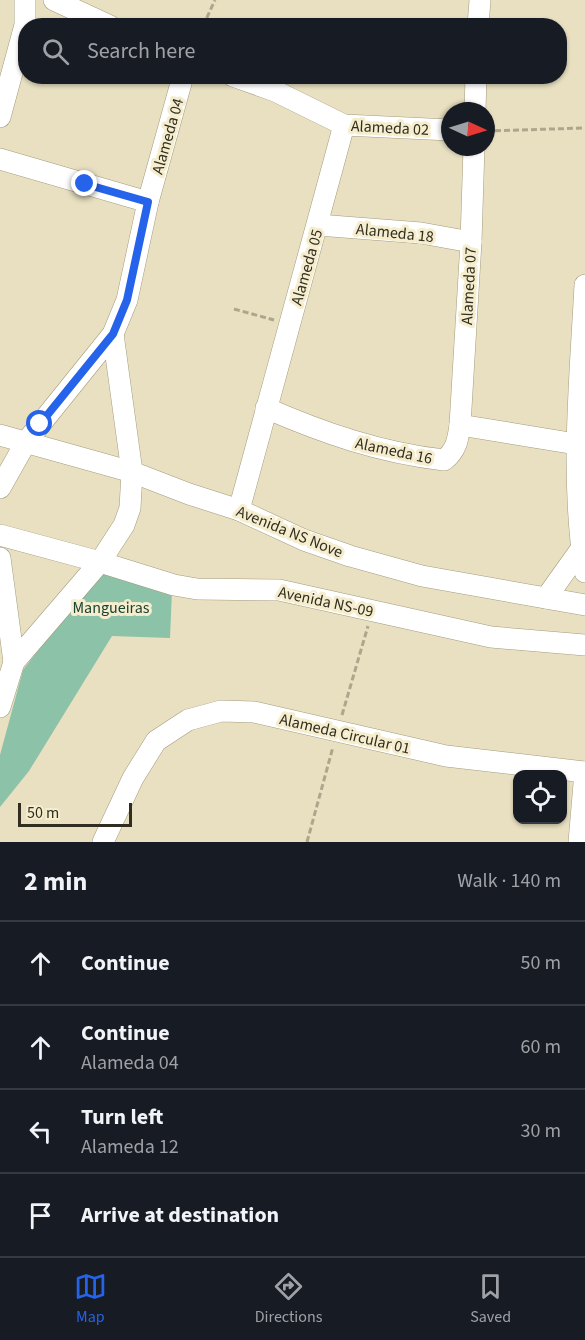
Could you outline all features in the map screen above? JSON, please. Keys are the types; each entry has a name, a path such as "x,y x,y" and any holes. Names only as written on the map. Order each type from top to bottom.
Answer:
{"street":[{"path":"25,0 25,18"},
{"path":"54,0 93,18"},
{"path":"479,18 480,0"},
{"path":"0,117 18,51"},
{"name":"Alameda 04","path":"113,334 127,300 148,202 181,84"},
{"name":"Alameda 02","path":"255,84 275,91 344,125 441,130"},
{"path":"475,102 476,84"},
{"name":"Alameda 05","path":"239,510 344,125"},
{"name":"Alameda 07","path":"460,425 474,156"},
{"path":"0,159 148,202"},
{"name":"Alameda 18","path":"318,225 421,233 471,242"},
{"path":"585,285 576,444 581,549 585,572"},
{"path":"0,488 26,442 113,334"},
{"path":"0,707 14,662 100,562 124,525 130,508 132,472 113,334"},
{"name":"Alameda 16","path":"266,408 358,444 444,460 452,454 457,444 460,425"},
{"path":"460,425 576,444"},
{"name":"Avenida NS Nove","path":"0,435 132,472 239,510 304,540 370,562 422,576 585,605"},
{"name":"Avenida NS-09","path":"0,535 174,585 197,589 292,591 491,637 585,645"},
{"path":"546,598 581,549"},
{"path":"0,558 14,662"},
{"name":"Alameda Circular 01","path":"104,842 133,778 156,741 188,720 221,711 254,712 446,756 585,772 579,842"}],"path":[{"path":"207,18 215,0"},
{"path":"495,131 585,128"},
{"path":"234,309 290,324"}],"green space":[{"name":"Mangueiras","path":"98,573 172,590 170,638 112,636 29,771 0,807 0,755 23,670"}],"route":[{"path":"40,424 113,334 127,300 148,202 85,184"}]}
